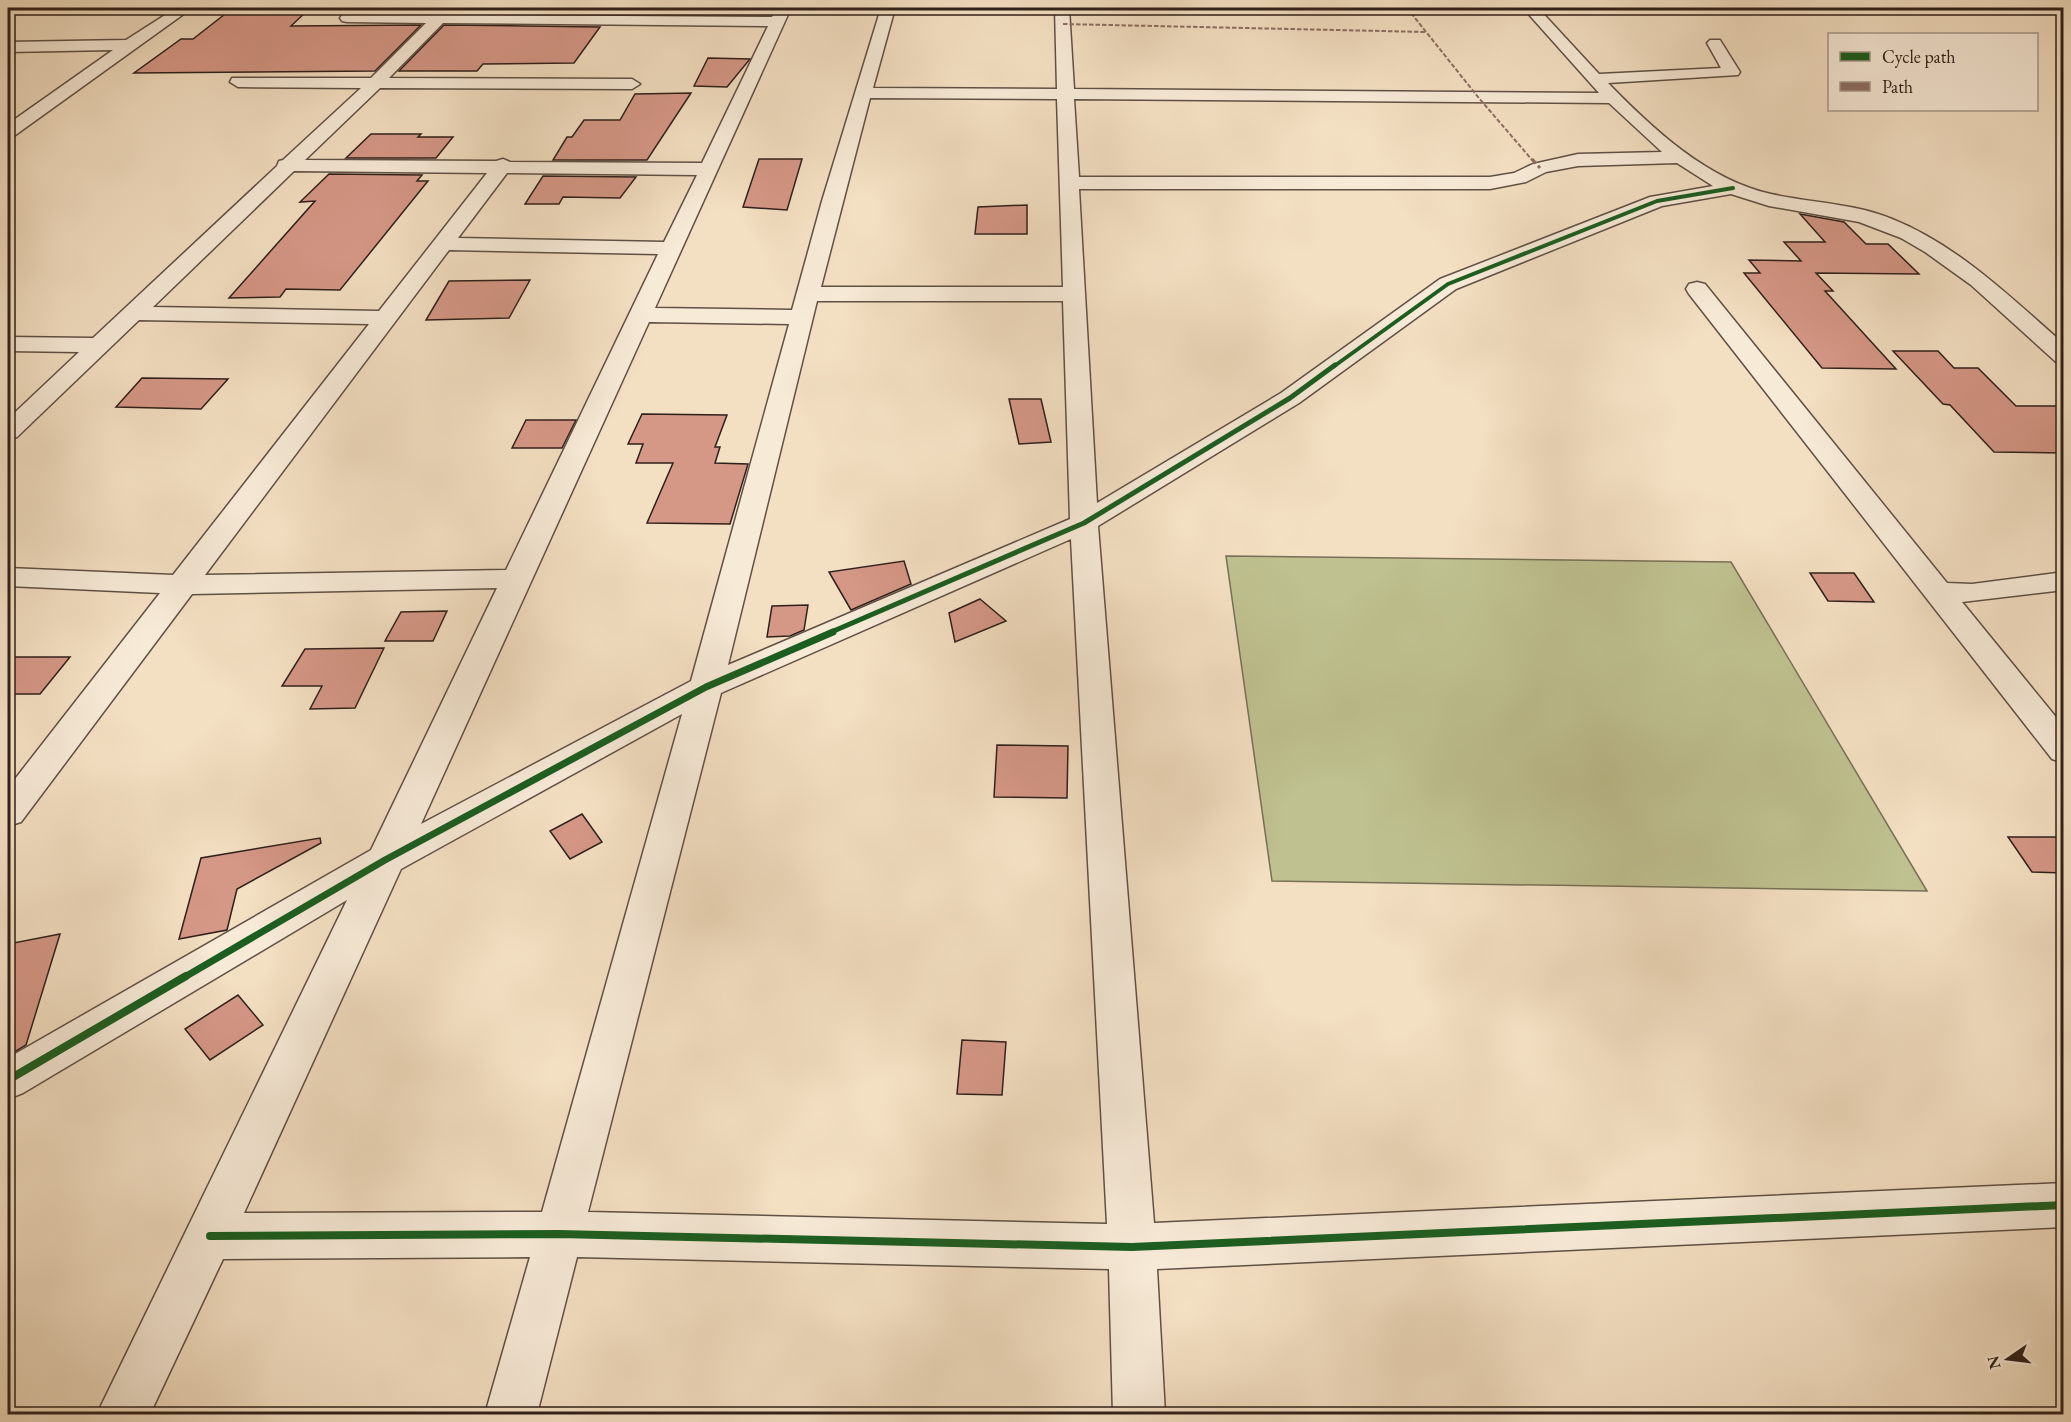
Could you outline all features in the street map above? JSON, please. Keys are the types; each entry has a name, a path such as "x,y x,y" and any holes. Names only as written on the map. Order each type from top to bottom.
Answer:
{"street":[{"path":"8,132 185,8"},
{"path":"511,1414 706,687 805,305 888,8"},
{"path":"1062,8 1084,523 1132,1247 1139,1414"},
{"path":"1530,8 1613,98 1680,157 1733,188 1770,199 1882,222 1892,227 1974,274 2064,357"},
{"path":"8,432 445,13"},
{"path":"123,1414 210,1236 780,15 445,13 347,18"},
{"path":"1595,79 1732,72 1715,43"},
{"path":"8,46 130,45"},
{"path":"238,82 632,84"},
{"path":"863,93 1613,98"},
{"path":"1070,183 1490,183 1519,178 1540,168 1578,160 1680,157"},
{"path":"286,165 503,165 708,169"},
{"path":"8,813 503,165"},
{"path":"8,1080 385,860 706,687 1084,523 1290,398 1448,284 1657,201 1733,188"},
{"path":"443,243 671,248"},
{"path":"1697,289 2064,751"},
{"path":"640,315 805,305 1074,294"},
{"path":"132,313 387,318"},
{"path":"8,344 99,345"},
{"path":"8,577 182,585 517,579"},
{"path":"1938,592 1972,593 2064,581"},
{"path":"210,1236 559,1234 1132,1247 2064,1205"}],"green space":[{"path":"1226,556 1731,562 1927,891 1272,881"}],"building":[{"path":"564,8 613,8 609,14 559,13"},
{"path":"308,10 291,26 421,25 375,71 134,73 181,39 193,39 229,11"},
{"path":"444,25 600,27 574,63 483,64 477,71 399,71"},
{"path":"708,58 750,59 727,87 694,86"},
{"path":"691,93 647,160 553,160 567,137 572,137 584,120 620,120 635,94"},
{"path":"371,134 421,134 418,137 453,137 436,158 346,158"},
{"path":"759,159 802,159 787,210 743,207"},
{"path":"329,174 422,175 417,181 428,181 340,290 286,289 280,297 229,298 315,201 300,202"},
{"path":"543,176 636,177 620,198 563,197 559,204 525,204"},
{"path":"1027,205 1027,234 975,234 978,207"},
{"path":"1800,214 1844,222 1866,244 1888,244 1919,274 1816,273 1833,291 1825,291 1896,369 1822,368 1744,273 1760,273 1749,260 1801,261 1784,242 1825,242"},
{"path":"530,280 509,318 426,320 449,281"},
{"path":"1893,351 1938,351 1954,368 1978,368 2016,406 2064,406 2064,453 1994,452 1950,405 1943,404"},
{"path":"142,378 228,379 201,409 116,407"},
{"path":"1009,399 1041,399 1051,442 1019,444"},
{"path":"642,414 727,415 715,447 720,447 715,463 748,464 730,524 647,523 673,463 636,463 643,444 628,444"},
{"path":"526,420 576,420 562,448 512,448"},
{"path":"904,561 911,584 851,610 829,572"},
{"path":"1810,573 1854,573 1874,602 1828,601"},
{"path":"980,599 1006,621 955,642 949,613"},
{"path":"808,605 804,630 790,636 767,637 772,606"},
{"path":"447,611 433,641 385,641 401,612"},
{"path":"384,648 355,708 310,709 322,686 282,686 305,649"},
{"path":"8,657 70,657 40,694 8,694"},
{"path":"997,745 1068,746 1067,798 994,797"},
{"path":"582,814 602,842 570,859 550,831"},
{"path":"2008,837 2064,837 2064,873 2032,872"},
{"path":"320,838 321,843 237,889 227,930 179,939 201,858"},
{"path":"60,934 26,1045 8,1056 8,944"},
{"path":"238,995 263,1025 210,1060 185,1029"},
{"path":"962,1040 1006,1042 1002,1095 957,1094"}],"marked path":[{"path":"1407,8 1478,97 1540,168"},
{"path":"1063,24 1426,32"}],"cycle path":[{"path":"8,1080 385,860 706,687 1084,523 1290,398 1448,284 1657,201 1733,188"},
{"path":"210,1236 559,1234 1132,1247 2064,1205"}]}
